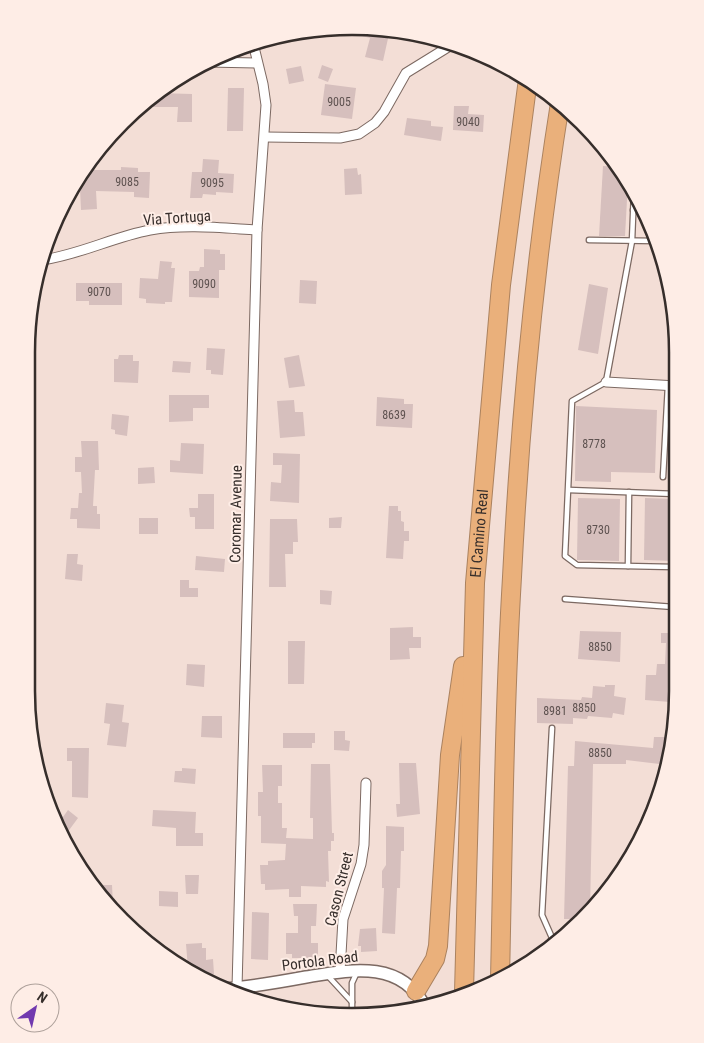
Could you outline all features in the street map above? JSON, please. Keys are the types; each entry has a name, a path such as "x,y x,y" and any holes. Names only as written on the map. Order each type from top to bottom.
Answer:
{"highway":[{"name":"El Camino Real","path":"464,987 475,584 501,285 527,87"},
{"path":"500,971 508,653 521,434 543,231 559,112"},
{"path":"416,991 435,959 438,946 450,755 475,584"}],"street":[{"path":"265,137 340,138 359,134 380,118 406,73 445,49"},
{"name":"Coromar Avenue","path":"229,983 257,230 265,137 265,94 254,51"},
{"path":"224,62 257,63"},
{"name":"Via Tortuga","path":"49,258 85,251 150,230 198,227 257,230"},
{"path":"606,382 669,386"},
{"name":"Cason Street","path":"340,972 343,919 360,870 364,845 366,783"},
{"name":"Portola Road","path":"242,988 358,970 393,976 416,991"},
{"path":"416,991 421,1000"}],"lane":[{"path":"633,206 632,241 606,382 572,401 569,490 564,556 577,565 669,567"},
{"path":"589,240 649,241"},
{"path":"663,477 669,416"},
{"path":"569,490 669,494"},
{"path":"628,566 629,492"},
{"path":"565,599 669,607"},
{"path":"552,728 542,915 553,935"},
{"path":"352,1008 352,983 358,970"},
{"path":"326,974 352,1002"}],"building":[{"path":"362,36 388,38 383,61 365,57 370,38"},
{"path":"322,65 333,69 328,82 318,78"},
{"path":"301,66 304,81 289,84 286,69"},
{"path":"325,84 356,88 352,119 321,115"},
{"path":"228,88 244,88 243,131 227,131"},
{"path":"169,93 192,94 192,122 177,122 178,107 152,107"},
{"path":"454,106 469,106 468,114 484,115 483,132 453,130"},
{"path":"407,118 431,121 431,126 443,127 441,141 404,135"},
{"path":"203,159 219,160 218,173 234,174 233,193 216,192 216,195 203,194 202,198 190,198 192,172 202,172"},
{"path":"603,166 609,166 627,195 625,236 599,236"},
{"path":"121,167 138,168 138,172 150,172 149,198 134,197 134,192 96,191 97,209 81,210 80,188 93,170 121,170"},
{"path":"357,168 358,175 361,174 362,194 345,195 344,169"},
{"path":"204,249 220,250 220,254 225,254 225,270 219,270 219,298 189,297 189,271 199,271 200,267 204,267"},
{"path":"160,261 172,262 171,268 175,268 172,302 165,302 165,304 146,303 146,299 139,298 140,278 158,279"},
{"path":"300,280 317,281 316,304 299,303"},
{"path":"76,283 122,283 122,305 89,305 89,301 76,301"},
{"path":"589,284 608,288 598,354 578,350"},
{"path":"207,348 225,349 223,375 211,374 211,370 206,370"},
{"path":"119,355 133,355 133,361 139,361 138,383 114,382 114,359 118,359"},
{"path":"299,355 305,386 289,388 284,358"},
{"path":"173,361 191,362 190,373 172,372"},
{"path":"169,395 209,395 209,408 193,408 193,421 169,422"},
{"path":"377,397 404,399 404,404 413,404 412,428 376,426"},
{"path":"294,400 295,412 303,412 305,436 280,438 277,401"},
{"path":"576,406 657,410 655,473 611,472 611,482 575,481"},
{"path":"112,414 129,416 127,436 115,434 115,430 111,429"},
{"path":"81,441 98,441 99,470 95,470 93,506 97,506 97,514 100,514 100,529 77,528 77,519 70,519 71,508 78,508 79,493 82,493 81,472 75,472 75,457 82,457"},
{"path":"181,443 204,444 203,474 170,472 170,460 180,461"},
{"path":"273,453 300,454 299,503 270,501 271,482 281,483 282,465 273,465"},
{"path":"154,467 155,483 138,484 138,468"},
{"path":"198,494 214,494 214,529 195,529 195,517 190,517 189,508 198,508"},
{"path":"578,498 620,499 619,561 577,560"},
{"path":"645,498 669,499 669,561 644,560"},
{"path":"389,506 398,506 398,511 401,511 401,521 404,522 404,531 409,531 409,541 404,541 403,559 386,558"},
{"path":"342,517 341,528 329,528 329,518"},
{"path":"139,518 158,518 158,534 139,534"},
{"path":"270,519 297,519 298,542 293,542 293,554 285,554 286,587 269,587"},
{"path":"67,554 78,554 77,564 83,565 82,581 65,579"},
{"path":"196,556 225,559 224,572 195,570"},
{"path":"180,580 189,580 189,588 198,588 198,597 180,597"},
{"path":"320,590 332,591 331,605 320,604"},
{"path":"413,627 413,637 421,637 421,648 409,648 410,659 390,660 390,628"},
{"path":"580,631 621,632 620,662 578,659"},
{"path":"661,633 669,633 668,702 645,700 646,675 656,675 657,664 665,664 666,643 661,643"},
{"path":"288,641 305,641 304,684 288,684"},
{"path":"187,664 205,665 204,687 186,685"},
{"path":"605,685 615,685 614,696 626,698 624,715 613,713 612,718 588,716 587,719 573,718 573,724 537,723 537,698 581,700 582,697 592,698 593,686 605,687"},
{"path":"106,703 124,705 122,722 129,723 126,747 107,745 110,724 104,723"},
{"path":"202,716 222,716 222,738 201,737"},
{"path":"334,731 345,731 345,740 350,741 349,751 334,750"},
{"path":"283,733 315,733 315,743 312,743 312,748 283,748"},
{"path":"654,737 665,737 660,764 626,760 626,764 593,764 590,900 572,919 564,919 568,766 574,766 575,741 653,748"},
{"path":"67,748 89,748 88,798 72,797 72,761 67,761"},
{"path":"399,763 416,763 420,814 397,817 396,804 400,804"},
{"path":"311,764 330,764 332,833 334,833 334,841 331,841 331,851 328,851 329,882 326,881 326,887 301,886 301,897 289,897 289,889 265,890 265,884 261,884 260,865 268,865 268,861 285,860 286,844 261,843 261,816 258,816 258,792 263,792 262,765 282,765 282,786 278,786 278,803 282,803 282,828 287,828 286,838 313,839 313,818 310,818"},
{"path":"182,768 196,769 195,784 174,782 175,771 182,771"},
{"path":"68,810 78,818 68,831 61,815 63,817"},
{"path":"153,810 196,812 195,833 203,833 203,846 176,846 176,828 152,826"},
{"path":"386,826 404,827 404,851 401,851 400,888 397,888 395,934 382,933 384,888 382,888 382,871 386,865"},
{"path":"185,875 199,875 198,894 186,894"},
{"path":"102,885 112,885 113,898"},
{"path":"159,891 178,892 178,907 159,906"},
{"path":"293,904 317,904 316,926 311,926 311,943 318,943 318,958 292,958 292,954 286,954 286,933 298,933 298,916 294,916"},
{"path":"252,912 269,913 268,960 251,959"},
{"path":"376,928 377,951 361,952 361,946 358,946 360,929"},
{"path":"202,943 202,948 206,948 206,960 213,959 214,974 210,974 187,962 186,944"}]}
